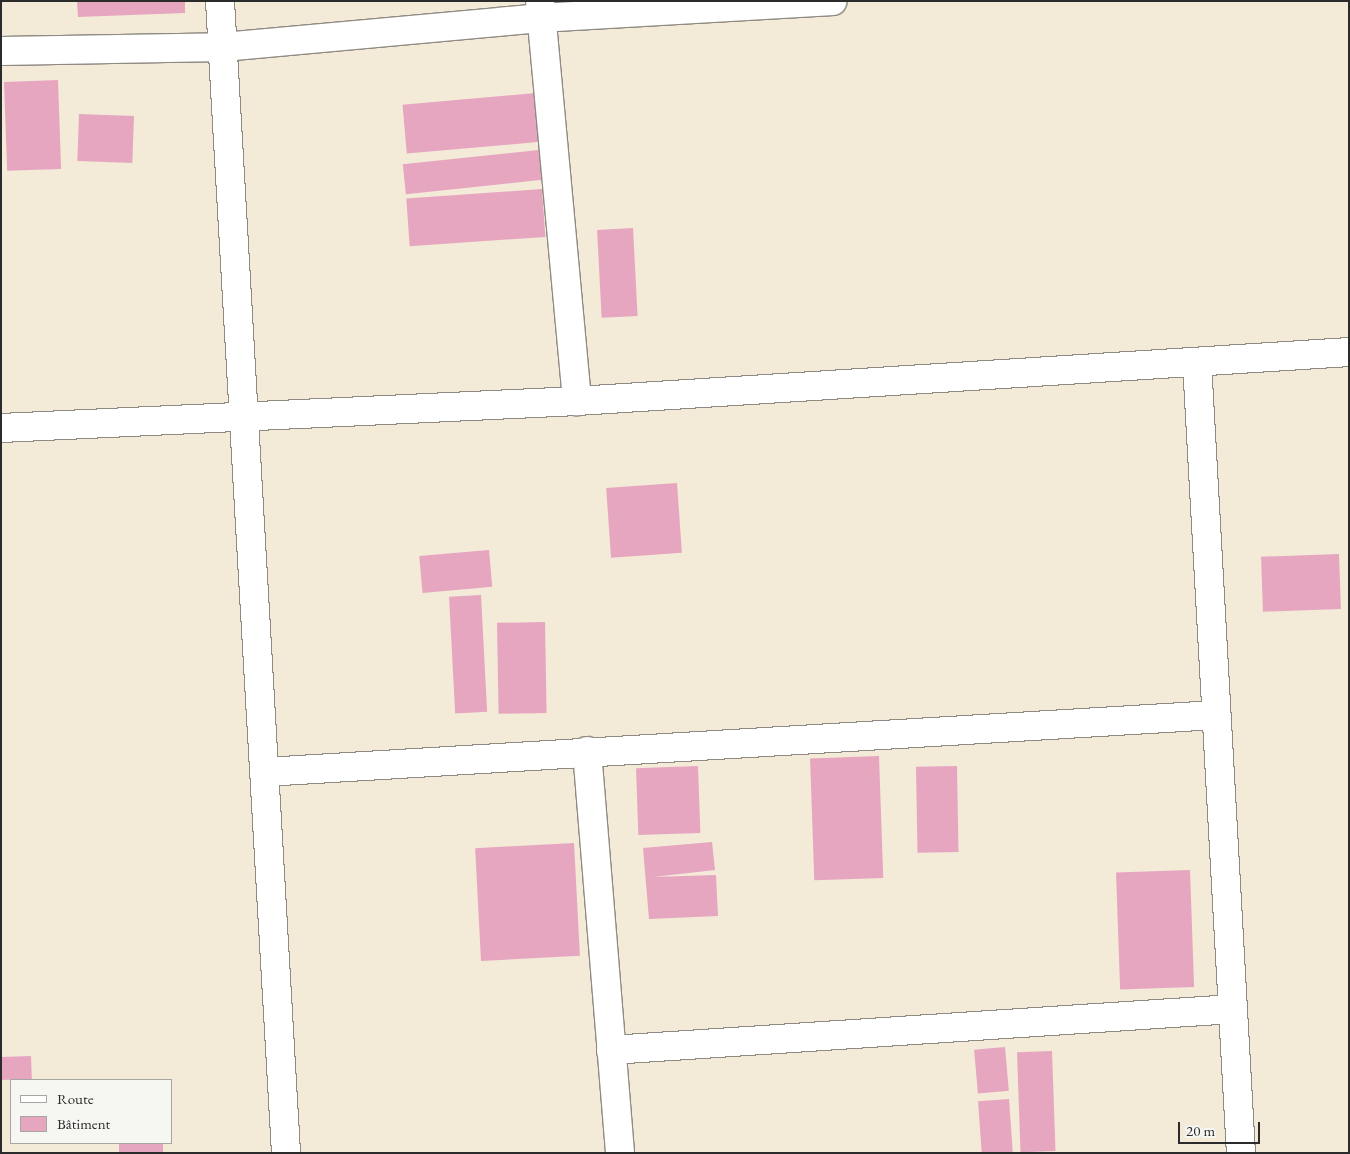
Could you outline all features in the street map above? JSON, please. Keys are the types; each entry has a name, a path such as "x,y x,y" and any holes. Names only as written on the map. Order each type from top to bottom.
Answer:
{"street":[{"path":"220,1 246,416 286,1153"},
{"path":"1,51 223,47 540,10 833,1"},
{"path":"540,10 577,401"},
{"path":"1,428 577,401 1349,352"},
{"path":"1197,362 1241,1153"},
{"path":"266,772 1216,715"},
{"path":"587,752 620,1153"},
{"path":"611,1050 1232,1009"}],"building":[{"path":"77,1 185,1 185,13 78,17"},
{"path":"58,80 61,169 7,171 4,82"},
{"path":"536,93 540,142 407,153 403,105"},
{"path":"79,114 134,116 132,163 77,161"},
{"path":"539,150 542,180 406,194 403,164"},
{"path":"542,189 545,237 410,246 406,198"},
{"path":"633,228 638,316 602,318 597,230"},
{"path":"677,483 682,553 611,558 606,488"},
{"path":"489,550 492,587 422,593 419,556"},
{"path":"1339,554 1341,609 1263,612 1261,557"},
{"path":"481,595 487,712 455,714 449,597"},
{"path":"545,622 547,713 499,714 497,623"},
{"path":"879,756 883,878 814,880 810,758"},
{"path":"698,766 700,833 638,835 636,768"},
{"path":"957,766 959,852 918,853 916,767"},
{"path":"712,842 715,870 653,877 716,875 718,916 649,919 643,848"},
{"path":"574,843 580,956 481,961 475,848"},
{"path":"1190,870 1194,987 1120,990 1116,873"},
{"path":"1005,1047 1009,1091 978,1094 974,1050"},
{"path":"1052,1051 1055,1151 1021,1152 1017,1052"},
{"path":"31,1056 32,1079 2,1080 1,1057"},
{"path":"1009,1099 1013,1153 982,1153 978,1101"},
{"path":"119,1144 163,1144 163,1153 119,1153"}]}
